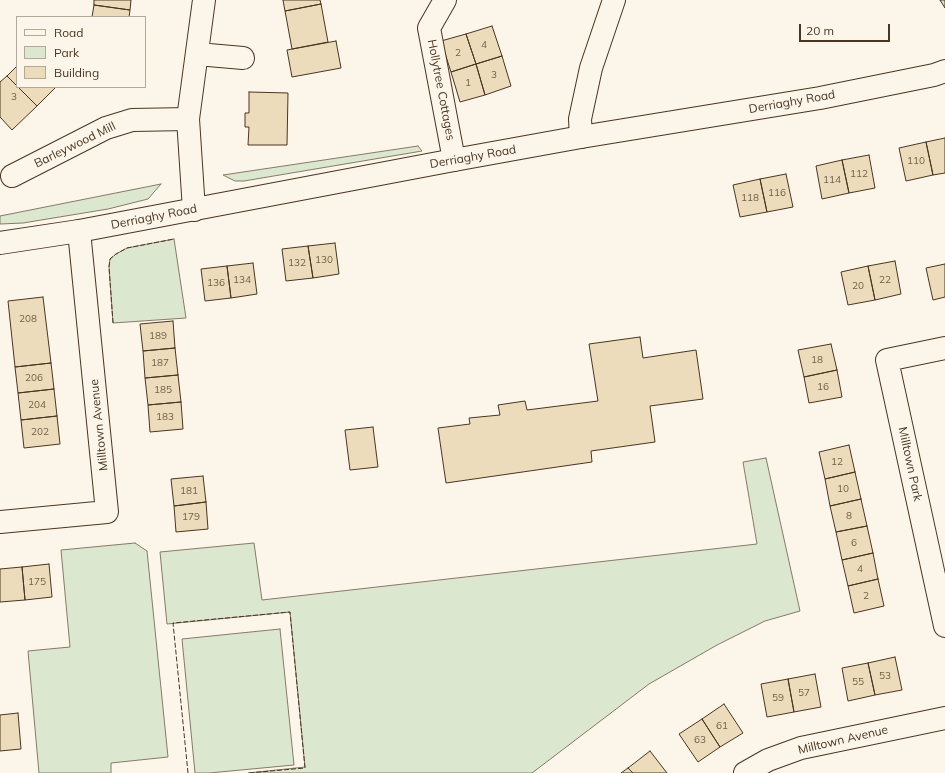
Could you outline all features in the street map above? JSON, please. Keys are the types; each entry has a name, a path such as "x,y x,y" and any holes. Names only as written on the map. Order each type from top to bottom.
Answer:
{"street":[{"path":"194,210 188,119 204,0"},
{"name":"Hollytree Cottages","path":"445,0 429,28 454,160"},
{"path":"580,137 580,119 591,68 614,0"},
{"path":"197,54 243,58"},
{"name":"Derriaghy Road","path":"0,243 79,231 194,210 580,137 820,98 934,75 945,71"},
{"name":"Barleywood Mill","path":"12,176 106,128 132,120 188,119"},
{"name":"Milltown Avenue","path":"0,522 107,512 79,231"},
{"name":"Milltown Park","path":"945,348 887,360 945,626"},
{"name":"Milltown Avenue","path":"745,773 768,760 801,748 945,718"}],"green space":[{"path":"418,146 422,151 244,181 235,181 223,175"},
{"path":"161,184 148,199 108,209 23,223 0,224 0,216"},
{"path":"174,239 186,318 113,323 109,267 110,259 127,248"},
{"path":"766,458 800,611 765,621 717,645 649,684 532,773 248,773 305,767 290,612 167,624 160,552 254,543 262,600 757,544 743,462"},
{"path":"135,543 147,551 168,757 111,763 111,773 39,773 28,651 70,647 61,550"},
{"path":"280,629 294,765 195,773 182,639"}],"building":[{"path":"94,0 131,0 130,10 94,5"},
{"path":"283,0 320,0 321,4 285,11"},
{"path":"940,0 945,0 945,8"},
{"path":"321,4 328,42 292,49 285,11"},
{"path":"94,5 130,10 129,16 92,16"},
{"path":"492,26 502,56 476,64 466,34"},
{"path":"466,34 476,64 451,72 441,41"},
{"path":"336,41 341,68 292,77 287,50"},
{"path":"502,56 511,86 485,95 476,64"},
{"path":"476,64 485,95 460,102 451,72"},
{"path":"16,67 16,85 7,76"},
{"path":"7,76 16,85 16,88 19,88 37,106 12,130 0,117 0,82"},
{"path":"19,88 55,88 37,106"},
{"path":"249,92 288,93 287,145 248,145 249,127 245,127 245,113 249,113"},
{"path":"945,138 945,173 933,175 926,142"},
{"path":"926,142 933,175 906,181 899,148"},
{"path":"869,155 875,188 849,193 842,160"},
{"path":"842,160 849,193 822,199 816,166"},
{"path":"786,174 793,207 767,212 760,179"},
{"path":"760,179 767,212 740,217 733,185"},
{"path":"335,243 339,274 313,278 308,246"},
{"path":"308,246 313,278 286,281 282,249"},
{"path":"895,261 901,294 875,300 868,266"},
{"path":"253,263 257,294 231,298 227,266"},
{"path":"945,264 945,297 933,300 926,268"},
{"path":"227,266 231,298 205,301 201,269"},
{"path":"868,266 875,300 848,305 841,272"},
{"path":"43,297 51,363 15,367 8,301"},
{"path":"173,321 175,348 143,351 140,324"},
{"path":"640,337 643,358 696,350 703,399 650,406 655,442 591,451 592,462 446,483 438,428 470,424 469,418 500,415 498,405 525,401 527,410 598,401 589,344"},
{"path":"831,344 837,370 804,377 798,350"},
{"path":"175,348 178,375 145,378 143,351"},
{"path":"51,363 54,389 18,393 15,367"},
{"path":"837,370 842,397 809,403 804,377"},
{"path":"178,375 181,402 148,405 145,378"},
{"path":"54,389 57,416 21,420 18,393"},
{"path":"181,402 183,429 150,432 148,405"},
{"path":"57,416 60,444 24,448 21,420"},
{"path":"373,427 378,467 350,470 345,430"},
{"path":"849,445 855,472 825,479 819,452"},
{"path":"855,472 861,499 830,506 825,479"},
{"path":"203,476 206,502 174,506 171,479"},
{"path":"861,499 867,526 836,532 830,506"},
{"path":"206,502 208,529 176,532 174,506"},
{"path":"867,526 873,553 842,560 836,532"},
{"path":"873,553 878,579 848,586 842,560"},
{"path":"49,564 52,597 25,600 22,567"},
{"path":"22,567 25,600 0,602 0,569"},
{"path":"878,579 884,606 854,613 848,586"},
{"path":"895,657 902,690 875,695 868,663"},
{"path":"868,663 875,695 848,701 842,668"},
{"path":"815,674 821,707 794,712 788,679"},
{"path":"788,679 794,712 767,717 761,684"},
{"path":"724,704 743,733 720,747 702,719"},
{"path":"18,713 21,749 0,751 0,715"},
{"path":"702,719 720,747 698,762 679,734"},
{"path":"650,751 667,773 633,773 628,768"},
{"path":"628,768 633,773 621,773"}],"fence":[{"path":"113,323 109,267 110,259 127,248 174,239"},
{"path":"188,773 173,623 290,612 305,768 248,773"}]}
